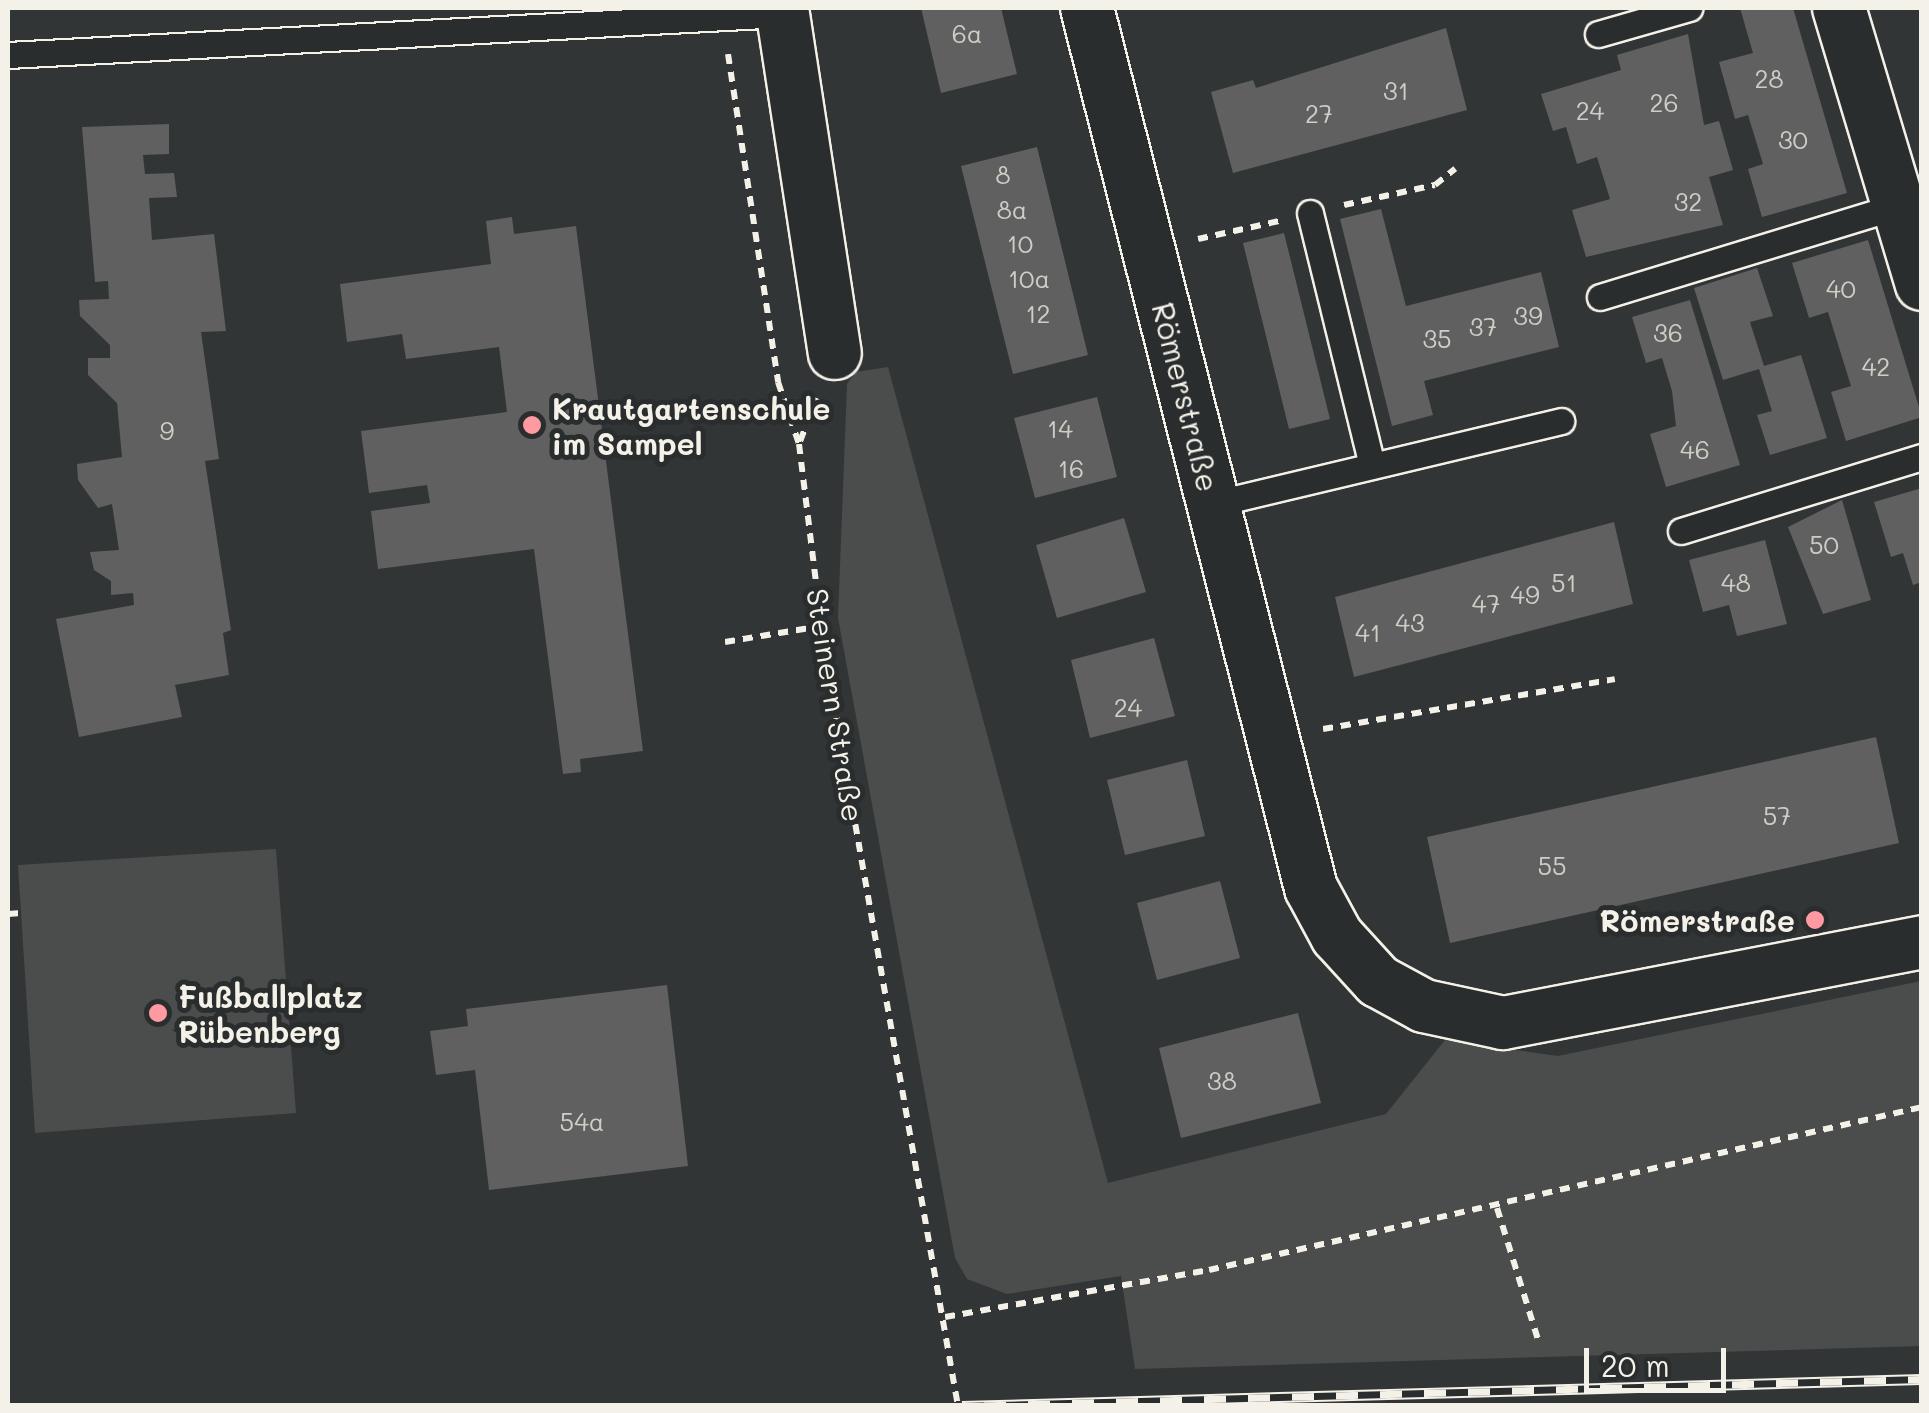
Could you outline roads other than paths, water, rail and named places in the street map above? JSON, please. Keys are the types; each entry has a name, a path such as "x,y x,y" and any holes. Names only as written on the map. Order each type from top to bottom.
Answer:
{"street":[{"name":"Römerstraße","path":"1087,8 1311,888 1338,936 1378,981 1424,1006 1503,1023 1922,942"},
{"path":"1838,8 1922,284"},
{"path":"782,11 835,353"}],"lane":[{"path":"1598,34 1689,8"},
{"path":"8,55 722,18 782,11"},
{"path":"1600,297 1898,206"},
{"path":"1310,213 1372,466"},
{"path":"1213,504 1561,420"},
{"path":"1681,531 1922,456"}],"railway":[{"path":"962,1406 1922,1379"}],"place":[{"name":"Krautgartenschule im Sampel","path":"532,425"},
{"name":"Römerstraße","path":"1815,920"},
{"name":"Fußballplatz Rübenberg","path":"158,1013"}]}
